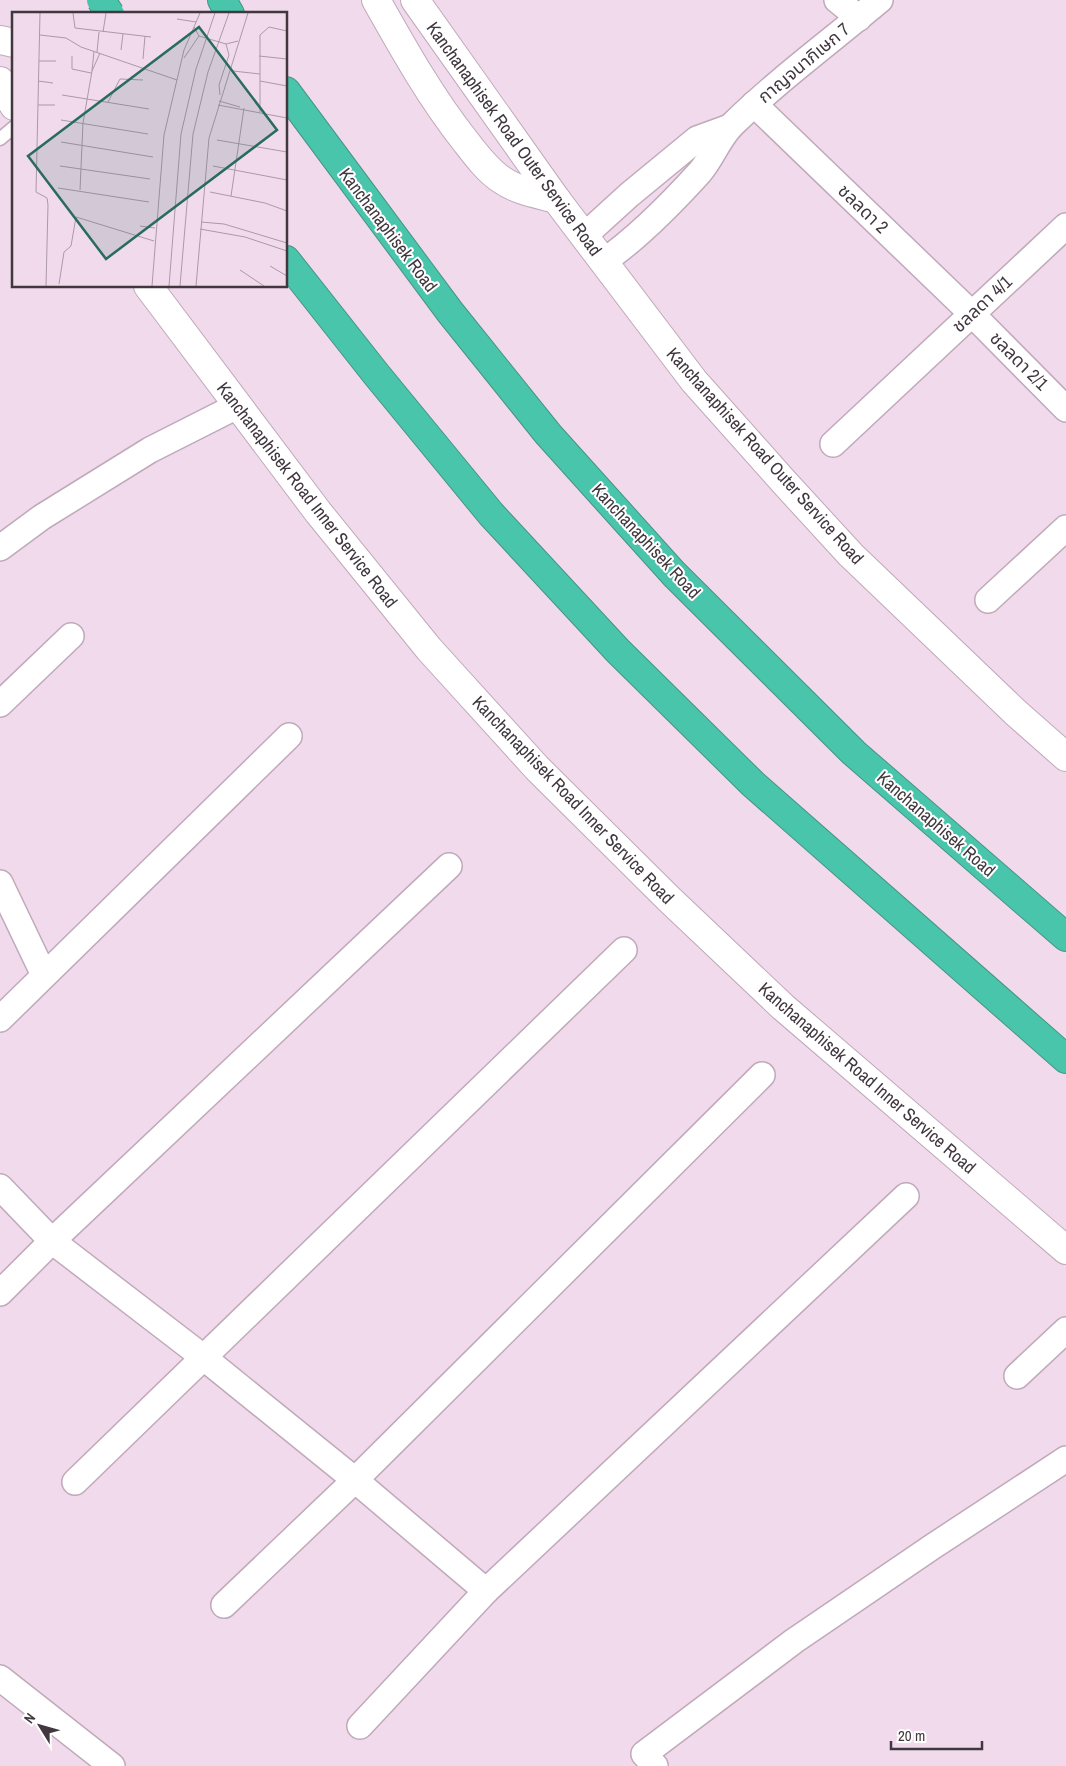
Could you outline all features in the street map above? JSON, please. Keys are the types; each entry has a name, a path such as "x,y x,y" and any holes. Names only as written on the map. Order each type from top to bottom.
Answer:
{"highway":[{"path":"101,0 109,12"},
{"path":"222,0 229,12"},
{"name":"Kanchanaphisek Road","path":"288,94 450,312 548,434 674,574 854,753 1066,936"},
{"path":"288,263 376,374 491,514 618,650 746,778 1066,1059"}],"main road":[{"path":"101,12 116,0"},
{"path":"376,0 403,48 449,121 478,157 502,180 524,191 556,199"},
{"name":"Kanchanaphisek Road Outer Service Road","path":"415,0 556,199 694,381 851,555 1014,712 1066,757"},
{"path":"0,81 12,102"},
{"name":"Kanchanaphisek Road Inner Service Road","path":"149,288 318,512 429,649 537,768 669,899 783,1007 1066,1250"}],"street":[{"path":"837,0 859,18"},
{"name":"กาญจนาภิเษก 7","path":"603,262 652,222 701,170 730,127 754,104 880,0"},
{"name":"ชลลดา 2","path":"754,104 972,313"},
{"name":"กาญจนาภิเษก 7","path":"584,236 629,195 697,139 730,127"},
{"name":"ชลลดา 4/1","path":"833,444 1066,226"},
{"name":"ชลลดา 2/1","path":"972,313 1066,408"},
{"path":"0,548 42,517 150,450 237,406"},
{"path":"988,600 1066,528"},
{"path":"0,704 71,636"},
{"path":"0,1018 289,736"},
{"path":"0,1293 52,1241 449,866"},
{"path":"0,883 44,975"},
{"path":"75,1482 624,950"},
{"path":"224,1605 355,1480 762,1075"},
{"path":"0,1187 52,1241 203,1357 355,1480 486,1591"},
{"path":"360,1726 486,1591 906,1196"},
{"path":"1017,1376 1066,1330"},
{"path":"655,1766 644,1754 787,1647 932,1547 1066,1459"},
{"path":"0,1678 112,1766"}],"lane":[{"path":"0,139 12,129"}]}
